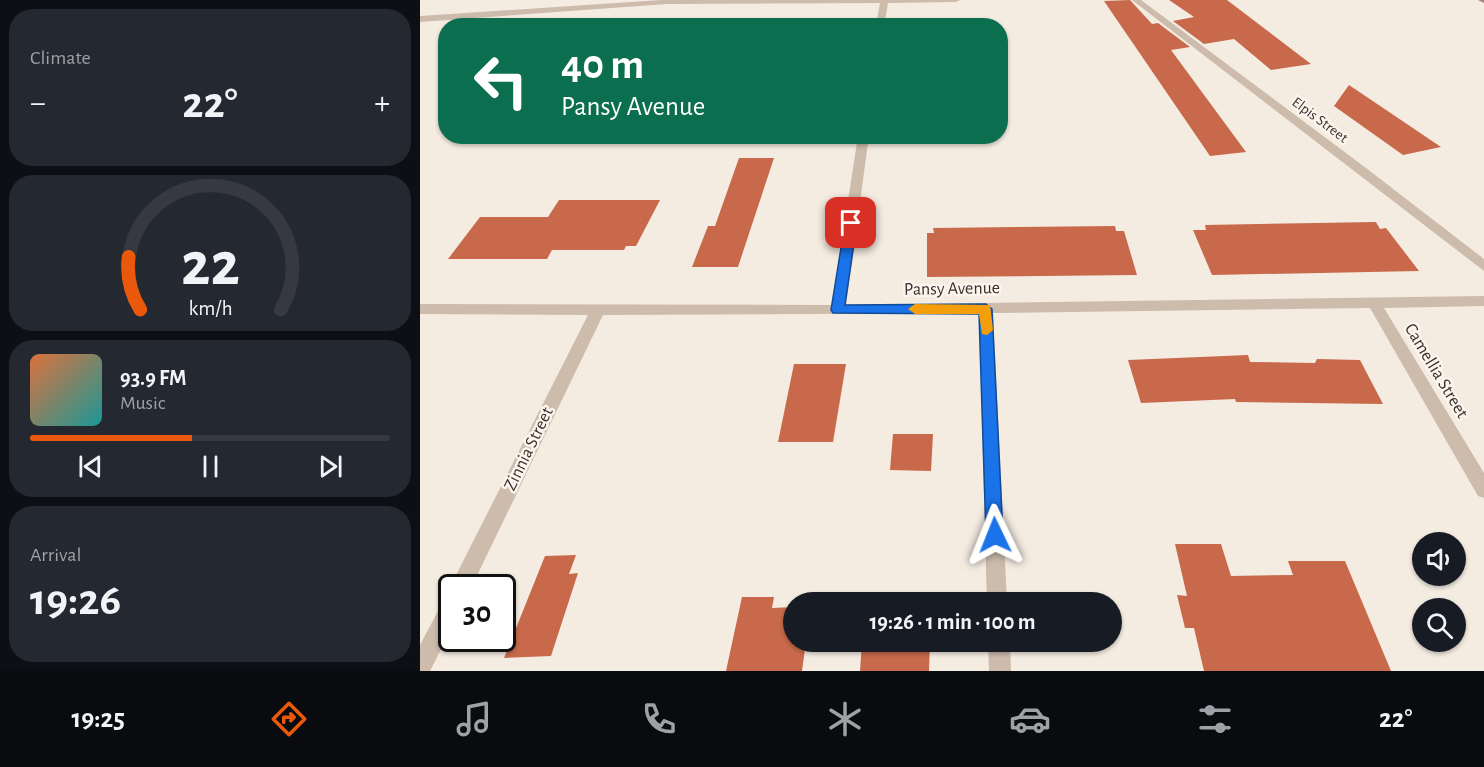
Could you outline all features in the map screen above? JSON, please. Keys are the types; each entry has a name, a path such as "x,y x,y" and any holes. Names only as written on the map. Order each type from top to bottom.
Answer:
{"street":[{"path":"493,14 509,0"},
{"path":"420,19 667,2 956,0"},
{"name":"Elpis Street","path":"1136,0 1362,170 1484,266"},
{"path":"881,18 884,2"},
{"path":"838,310 863,144"},
{"name":"Pansy Avenue","path":"420,309 986,309 1484,301"},
{"name":"Camellia Street","path":"1374,303 1484,490"},
{"path":"986,309 997,592"},
{"name":"Zinnia Street","path":"467,574 598,310"},
{"path":"420,668 438,632"},
{"path":"999,652 1000,671"}],"building":[{"path":"1130,0 1152,24 1158,23 1190,47 1171,50 1246,152 1210,156 1104,1"},
{"path":"1169,0 1227,0 1311,64 1271,70 1234,39 1204,44 1173,21 1194,17"},
{"path":"1349,85 1441,147 1403,155 1334,106"},
{"path":"739,158 774,158 738,267 692,267 708,226 715,226"},
{"path":"559,200 660,200 636,246 626,246 624,250 552,250 547,259 448,259 480,217 548,217"},
{"path":"1376,222 1380,229 1386,228 1419,271 1212,275 1193,230 1206,230 1205,225"},
{"path":"1115,226 1116,231 1124,231 1137,275 927,277 927,233 934,233 933,228"},
{"path":"1248,355 1250,362 1315,363 1317,359 1360,360 1383,404 1236,402 1235,399 1141,403 1128,360"},
{"path":"794,364 846,364 833,442 778,442"},
{"path":"893,434 933,434 931,471 890,470"},
{"path":"1175,544 1221,544 1231,576 1293,575 1288,561 1345,561 1391,671 1204,671 1194,628 1185,628 1177,595 1187,596"},
{"path":"576,555 569,574 578,573 551,656 504,658 506,652 516,652 516,628 545,556"},
{"path":"742,597 774,597 772,608 783,608 783,652 805,652 802,671 726,671"},
{"path":"861,652 930,652 929,671 860,671"}],"slow traffic":[{"path":"915,309 986,309 987,330"}],"route":[{"path":"851,223 838,310 986,309 995,535"}]}
